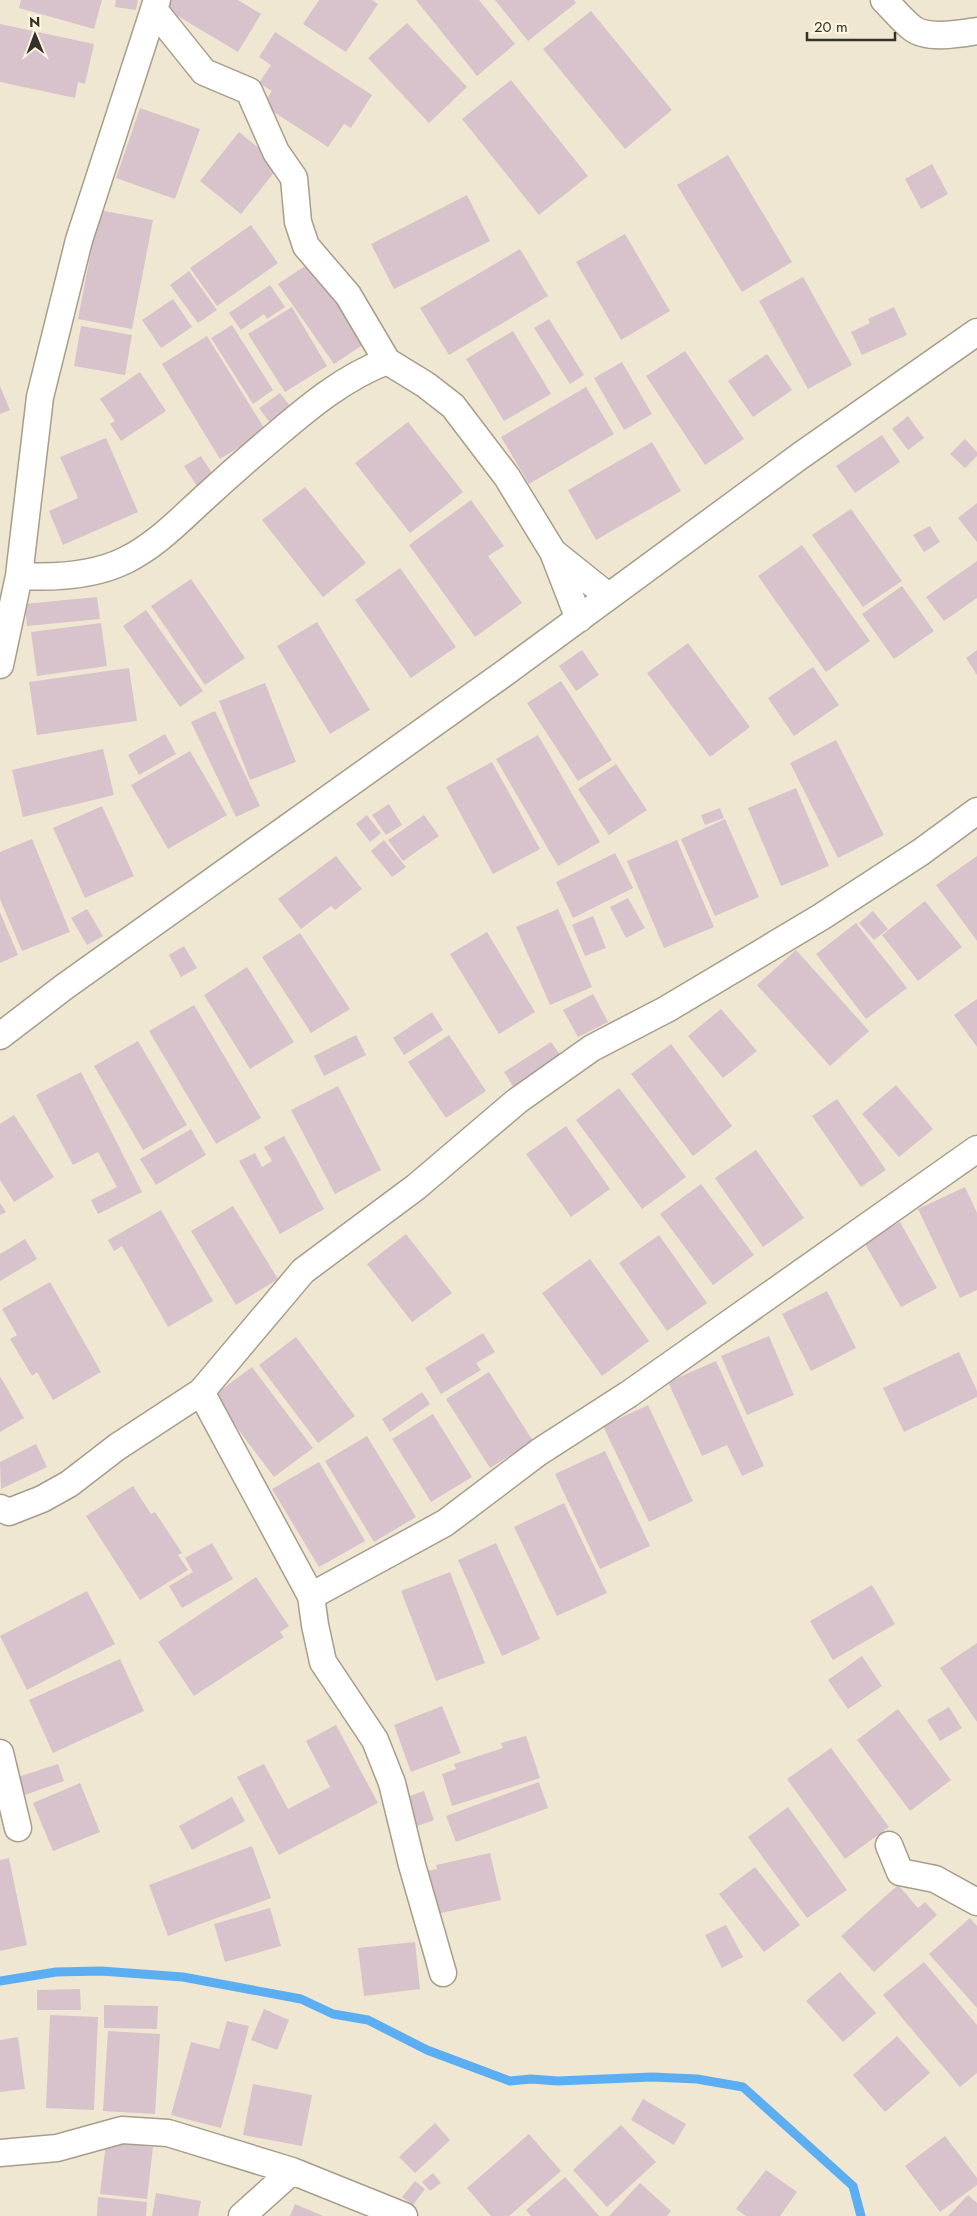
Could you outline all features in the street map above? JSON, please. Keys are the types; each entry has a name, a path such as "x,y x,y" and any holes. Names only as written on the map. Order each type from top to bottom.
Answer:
{"street":[{"path":"884,0 913,29 930,34 949,35 977,31"},
{"path":"156,6 204,72 250,91 276,152 294,178 298,222 306,246 348,295 387,361 426,385 453,406 507,477 553,552 578,619"},
{"path":"0,665 19,576 43,388 79,240 156,6"},
{"path":"0,1036 64,987 578,619 800,456 977,332"},
{"path":"19,576 49,578 88,573 125,560 158,540 240,466 320,398 363,370 387,361"},
{"path":"553,552 608,596"},
{"path":"0,1508 9,1512 42,1499 69,1484 117,1447 201,1392 303,1271 416,1187 517,1101 592,1048 667,1009 821,917 921,852 977,811"},
{"path":"311,1596 444,1523 539,1452 629,1394 977,1149"},
{"path":"201,1392 311,1596 323,1662 375,1740 392,1783 412,1865 443,1973"},
{"path":"0,1753 18,1828"},
{"path":"889,1845 900,1872 935,1879 977,1902"},
{"path":"0,2153 57,2148 122,2130 168,2133 292,2171 404,2216"},
{"path":"242,2216 292,2171"}],"building":[{"path":"21,0 102,0 94,29 19,8"},
{"path":"116,0 138,0 136,10 115,7"},
{"path":"172,0 238,0 261,14 238,52 166,9"},
{"path":"319,0 372,0 378,4 346,52 303,24"},
{"path":"416,0 479,0 515,44 477,76"},
{"path":"495,0 574,0 576,3 528,41"},
{"path":"591,11 672,110 625,149 543,49"},
{"path":"407,23 467,87 429,123 368,58"},
{"path":"0,24 94,44 85,84 78,82 75,98 0,82"},
{"path":"275,32 372,95 351,128 344,124 328,147 263,105 272,91 259,83 271,65 259,57"},
{"path":"511,80 588,176 539,215 462,119"},
{"path":"140,108 200,129 175,199 116,178"},
{"path":"239,132 280,165 241,214 200,181"},
{"path":"728,155 792,262 742,292 677,185"},
{"path":"932,164 948,194 921,209 905,179"},
{"path":"467,195 490,241 394,289 371,244"},
{"path":"99,210 153,220 132,329 78,319"},
{"path":"251,225 278,263 217,306 190,268"},
{"path":"625,234 670,311 621,340 576,262"},
{"path":"520,249 548,296 449,355 420,308"},
{"path":"311,262 367,342 334,364 278,284"},
{"path":"189,271 217,310 198,323 170,285"},
{"path":"803,277 852,365 808,389 759,301"},
{"path":"270,285 285,307 267,319 264,314 241,330 229,313"},
{"path":"173,299 192,327 161,348 142,320"},
{"path":"292,307 327,366 285,392 248,334"},
{"path":"894,307 907,335 862,355 851,332 870,323 868,319"},
{"path":"549,319 584,375 570,384 534,328"},
{"path":"232,325 273,390 253,404 211,338"},
{"path":"81,326 132,335 125,375 74,366"},
{"path":"513,331 551,394 504,421 466,359"},
{"path":"207,336 266,431 220,459 162,364"},
{"path":"685,351 744,439 705,465 646,376"},
{"path":"767,354 792,390 753,417 728,381"},
{"path":"622,362 652,414 624,430 594,378"},
{"path":"140,372 166,411 121,441 110,424 115,421 100,399"},
{"path":"0,386 10,410 0,414"},
{"path":"586,387 614,434 529,484 501,437"},
{"path":"280,393 293,410 271,424 259,408"},
{"path":"908,416 924,438 908,450 892,429"},
{"path":"408,422 463,492 410,533 355,463"},
{"path":"882,435 900,462 855,493 836,466"},
{"path":"106,438 138,512 63,545 49,511 78,498 60,457"},
{"path":"965,439 977,452 977,456 965,468 950,454"},
{"path":"652,442 681,491 596,540 568,490"},
{"path":"201,456 217,481 200,491 184,466"},
{"path":"305,487 366,563 323,597 262,520"},
{"path":"471,500 504,546 488,556 522,603 475,637 409,545"},
{"path":"977,503 977,542 958,518"},
{"path":"851,509 902,581 863,607 812,535"},
{"path":"930,526 940,542 924,552 913,535"},
{"path":"802,545 870,641 826,672 758,576"},
{"path":"977,561 977,598 944,621 926,597"},
{"path":"400,568 456,647 411,678 355,600"},
{"path":"191,579 245,658 205,685 151,606"},
{"path":"902,586 934,631 894,659 862,614"},
{"path":"97,597 100,619 27,626 25,604"},
{"path":"146,610 203,691 180,707 123,626"},
{"path":"317,622 370,710 330,734 277,646"},
{"path":"101,623 107,666 37,676 31,632"},
{"path":"688,643 750,727 710,757 647,673"},
{"path":"582,650 599,675 576,691 559,666"},
{"path":"977,650 977,675 966,658"},
{"path":"813,667 839,705 794,736 768,698"},
{"path":"129,668 137,721 37,735 29,682"},
{"path":"561,681 612,760 578,781 527,703"},
{"path":"265,683 296,762 250,780 219,701"},
{"path":"215,711 260,806 236,817 191,722"},
{"path":"165,734 176,754 139,775 128,755"},
{"path":"538,735 600,842 558,866 496,759"},
{"path":"836,740 884,835 838,858 790,763"},
{"path":"103,749 114,795 23,817 12,770"},
{"path":"190,751 227,815 168,849 131,785"},
{"path":"492,762 540,849 493,874 446,787"},
{"path":"616,764 647,810 609,835 578,789"},
{"path":"796,788 829,866 781,886 748,808"},
{"path":"389,804 402,825 386,835 372,815"},
{"path":"102,806 134,876 85,898 53,828"},
{"path":"720,808 724,818 705,825 701,815"},
{"path":"367,815 381,833 370,842 356,824"},
{"path":"424,815 439,836 403,861 388,840"},
{"path":"725,819 759,897 715,916 681,839"},
{"path":"32,839 70,932 22,951 0,899 0,852"},
{"path":"384,840 406,867 392,877 371,851"},
{"path":"677,840 714,927 664,948 627,861"},
{"path":"615,853 633,888 573,918 556,882"},
{"path":"336,856 362,889 335,910 331,906 301,929 278,899"},
{"path":"977,856 977,941 936,885"},
{"path":"628,898 645,928 626,938 610,907"},
{"path":"925,901 962,947 918,981 882,935"},
{"path":"87,909 103,936 87,945 71,918"},
{"path":"558,909 592,987 550,1005 516,927"},
{"path":"873,911 888,929 874,940 859,923"},
{"path":"0,912 18,955 0,963"},
{"path":"593,916 606,948 585,956 572,925"},
{"path":"856,923 907,988 866,1019 816,954"},
{"path":"487,932 535,1012 499,1034 450,954"},
{"path":"300,933 350,1009 311,1033 262,957"},
{"path":"184,946 197,968 181,977 169,955"},
{"path":"796,950 869,1031 830,1066 757,985"},
{"path":"247,967 294,1042 250,1069 204,995"},
{"path":"593,994 608,1022 578,1037 563,1010"},
{"path":"977,999 977,1047 954,1015"},
{"path":"194,1005 261,1118 216,1144 149,1031"},
{"path":"721,1009 757,1051 723,1078 688,1036"},
{"path":"432,1012 443,1030 404,1055 393,1038"},
{"path":"356,1035 366,1055 324,1076 314,1056"},
{"path":"449,1035 486,1091 446,1118 408,1062"},
{"path":"138,1041 187,1125 143,1150 94,1066"},
{"path":"551,1042 562,1057 514,1088 504,1072"},
{"path":"671,1044 732,1126 693,1156 631,1074"},
{"path":"81,1072 142,1192 98,1214 91,1200 117,1187 98,1152 73,1165 36,1095"},
{"path":"896,1085 933,1129 899,1157 862,1114"},
{"path":"338,1086 381,1170 335,1194 291,1110"},
{"path":"619,1088 686,1177 642,1209 576,1120"},
{"path":"837,1099 886,1170 861,1187 812,1116"},
{"path":"14,1115 54,1177 14,1202 0,1180 0,1124"},
{"path":"566,1126 610,1189 571,1217 526,1154"},
{"path":"191,1129 206,1155 156,1185 140,1159"},
{"path":"284,1136 324,1209 280,1234 239,1161 255,1153 262,1167 272,1161 264,1147"},
{"path":"756,1150 804,1218 763,1247 715,1178"},
{"path":"701,1184 754,1255 713,1285 660,1214"},
{"path":"965,1187 977,1213 977,1290 960,1298 918,1209"},
{"path":"0,1203 6,1212 0,1215"},
{"path":"233,1206 278,1279 236,1305 191,1231"},
{"path":"161,1210 213,1301 168,1327 122,1246 114,1251 108,1240"},
{"path":"900,1222 937,1288 901,1307 864,1242"},
{"path":"406,1234 452,1293 412,1322 367,1264"},
{"path":"659,1235 707,1303 667,1331 619,1263"},
{"path":"25,1239 37,1259 0,1281 0,1254"},
{"path":"590,1259 649,1341 602,1376 542,1293"},
{"path":"50,1282 101,1372 53,1400 37,1372 32,1376 10,1339 17,1335 2,1309"},
{"path":"827,1291 856,1348 811,1371 782,1314"},
{"path":"483,1333 495,1352 476,1363 481,1370 441,1394 425,1368"},
{"path":"769,1336 794,1395 747,1415 721,1356"},
{"path":"296,1337 355,1416 318,1443 259,1365"},
{"path":"959,1352 977,1391 977,1397 904,1432 883,1388"},
{"path":"716,1361 764,1466 742,1476 727,1445 702,1456 668,1382"},
{"path":"252,1367 313,1448 274,1477 213,1396"},
{"path":"489,1372 533,1441 490,1468 446,1399"},
{"path":"0,1376 24,1418 0,1432"},
{"path":"422,1392 430,1404 390,1432 382,1419"},
{"path":"648,1405 693,1501 649,1522 603,1426"},
{"path":"433,1414 472,1477 431,1502 392,1439"},
{"path":"367,1436 416,1517 374,1542 325,1461"},
{"path":"36,1444 47,1467 1,1489 0,1462"},
{"path":"605,1451 650,1546 600,1569 555,1474"},
{"path":"319,1462 365,1541 319,1567 272,1489"},
{"path":"133,1486 151,1514 155,1512 182,1553 178,1555 188,1570 140,1600 86,1516"},
{"path":"564,1503 607,1593 557,1616 514,1527"},
{"path":"212,1543 233,1579 182,1608 169,1586 193,1572 185,1558"},
{"path":"496,1543 540,1639 502,1656 458,1560"},
{"path":"450,1572 485,1663 436,1681 401,1591"},
{"path":"256,1577 289,1626 280,1632 284,1637 194,1696 158,1642"},
{"path":"872,1585 895,1624 833,1660 810,1621"},
{"path":"87,1591 115,1644 27,1690 0,1636"},
{"path":"977,1643 977,1722 940,1668"},
{"path":"862,1656 882,1686 848,1709 828,1680"},
{"path":"120,1659 144,1711 53,1753 29,1700"},
{"path":"442,1706 461,1753 411,1772 394,1725"},
{"path":"949,1707 962,1728 940,1741 927,1720"},
{"path":"898,1709 951,1780 910,1811 857,1740"},
{"path":"336,1725 378,1803 279,1855 237,1777 264,1764 288,1809 330,1787 306,1741"},
{"path":"526,1736 540,1778 452,1806 442,1774 456,1769 454,1764 503,1748 501,1743"},
{"path":"831,1748 889,1827 845,1859 787,1779"},
{"path":"58,1764 64,1781 25,1795 18,1777"},
{"path":"539,1782 548,1808 456,1842 446,1816"},
{"path":"80,1783 100,1832 53,1851 33,1803"},
{"path":"424,1791 434,1820 412,1828 402,1799"},
{"path":"232,1797 245,1821 192,1850 179,1826"},
{"path":"788,1807 847,1890 807,1918 748,1837"},
{"path":"252,1846 271,1898 168,1936 149,1885"},
{"path":"490,1853 501,1900 432,1915 422,1872 437,1869 436,1865"},
{"path":"9,1858 27,1945 0,1951 0,1860"},
{"path":"755,1867 800,1925 764,1952 719,1894"},
{"path":"898,1885 918,1908 925,1902 937,1915 874,1972 841,1936"},
{"path":"270,1908 281,1946 225,1962 214,1924"},
{"path":"970,1918 977,1926 977,2008 929,1954"},
{"path":"726,1925 743,1957 722,1968 705,1935"},
{"path":"415,1942 420,1989 364,1996 358,1948"},
{"path":"924,1962 977,2025 977,2073 960,2087 883,1995"},
{"path":"840,1972 876,2013 843,2042 806,2001"},
{"path":"80,1989 81,2010 37,2010 37,1990"},
{"path":"104,2005 158,2006 157,2029 104,2028"},
{"path":"264,2009 289,2020 277,2050 251,2040"},
{"path":"50,2015 98,2017 94,2110 46,2108"},
{"path":"227,2021 249,2026 221,2128 171,2115 191,2042 219,2049"},
{"path":"108,2031 160,2034 155,2114 103,2111"},
{"path":"897,2036 930,2073 885,2112 853,2075"},
{"path":"18,2037 25,2089 0,2092 0,2040"},
{"path":"253,2084 312,2095 302,2146 243,2135"},
{"path":"643,2099 686,2124 674,2145 631,2120"},
{"path":"435,2123 450,2140 415,2173 399,2157"},
{"path":"621,2125 656,2162 607,2207 573,2170"},
{"path":"529,2134 561,2171 509,2216 491,2216 467,2188"},
{"path":"945,2136 977,2178 977,2185 940,2212 905,2166"},
{"path":"106,2142 153,2147 147,2199 100,2194"},
{"path":"766,2170 797,2192 780,2216 746,2216 736,2209"},
{"path":"433,2173 441,2183 430,2191 422,2182"},
{"path":"565,2177 599,2216 531,2216 526,2210"},
{"path":"415,2181 425,2189 413,2205 402,2197"},
{"path":"640,2183 671,2211 667,2216 609,2216"},
{"path":"156,2193 201,2201 198,2216 152,2216"},
{"path":"968,2195 977,2203 977,2216 948,2216"},
{"path":"98,2197 147,2202 146,2216 97,2216"},
{"path":"295,2204 323,2216 290,2216"}],"waterway":[{"path":"0,1981 56,1972 101,1971 183,1977 301,1999 333,2014 368,2020 427,2050 510,2081 652,2077 697,2079 743,2087 853,2186 861,2216"}]}
